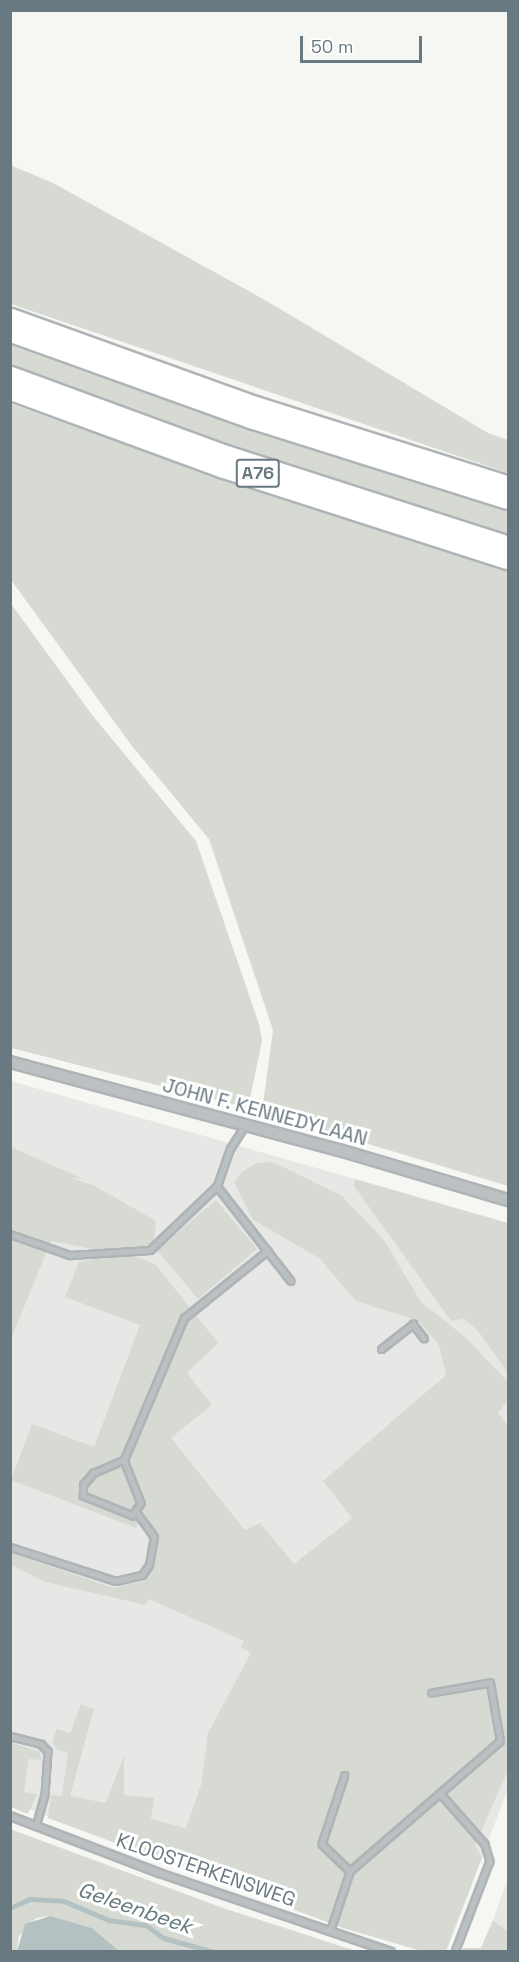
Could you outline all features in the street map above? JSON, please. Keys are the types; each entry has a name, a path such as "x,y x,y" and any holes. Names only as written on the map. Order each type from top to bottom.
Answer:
{"highway":[{"path":"10,325 255,412 508,493"},
{"name":"A76","path":"10,384 225,462 508,553"}],"street":[{"name":"JOHN F. KENNEDYLAAN","path":"10,1062 246,1125 508,1200"},
{"name":"KLOOSTERKENSWEG","path":"10,1816 391,1952"}],"lane":[{"path":"10,1234 70,1255 150,1250 217,1186 230,1149 246,1125"},
{"path":"217,1186 291,1281"},
{"path":"124,1460 141,1503 133,1516 83,1496 83,1485 93,1473 124,1460 184,1318 267,1251"},
{"path":"381,1348 413,1324 424,1338"},
{"path":"10,1547 116,1581 142,1575 149,1565 154,1537 136,1512"},
{"path":"330,1931 350,1871 500,1742 490,1683 432,1693"},
{"path":"10,1736 41,1744 48,1751 45,1794 36,1826"},
{"path":"345,1774 322,1844 350,1871"},
{"path":"440,1793 485,1844 490,1861 455,1952"}],"shaded area":[{"path":"10,165 53,183 265,300 488,433 508,440 508,473 11,304"},
{"path":"10,345 207,415 508,512 508,541 381,502 11,371"},
{"path":"11,404 267,494 508,571 508,1186 262,1112 273,1030 209,839 132,746 11,580"},
{"path":"11,604 93,716 196,841 259,1024 262,1041 248,1108 11,1048"},
{"path":"11,1081 355,1179 353,1185 451,1320 464,1319 478,1331 508,1373 508,1789 446,1951 422,1951 11,1803"},
{"path":"11,1147 83,1179 72,1178 95,1186 156,1221 154,1242 130,1254 155,1264 218,1343 187,1373 212,1405 171,1438 245,1530 260,1523 294,1564 352,1518 323,1481 446,1375 439,1345 419,1321 356,1301 319,1258 253,1220 234,1182 243,1171 257,1163 273,1162 342,1196 384,1240 421,1302 465,1337 508,1382 508,1400 498,1413 508,1426 508,1770 475,1845 482,1858 446,1951 421,1951 343,1928 48,1818 51,1795 62,1796 68,1752 57,1750 52,1742 57,1729 70,1733 81,1704 94,1709 70,1796 106,1803 124,1755 124,1795 154,1798 151,1819 186,1828 201,1785 208,1733 251,1653 241,1647 244,1641 149,1599 146,1605 45,1582 11,1565 11,1553 114,1588 147,1580 158,1546 158,1533 143,1512 136,1528 11,1480 32,1424 94,1447 140,1325 65,1297 79,1262 120,1254 51,1241 11,1339"},
{"path":"355,1179 508,1223 508,1373 478,1331 464,1319 451,1321 353,1185"},
{"path":"216,1200 257,1249 198,1299 157,1250"},
{"path":"10,1742 40,1752 41,1760 29,1759 24,1792 37,1794 28,1814 11,1807"},
{"path":"10,1829 226,1909 356,1951 119,1951 92,1928 49,1916 36,1918 19,1936 17,1951 11,1951"},
{"path":"508,1878 508,1932 493,1920"},
{"path":"50,1916 92,1928 119,1951 17,1951 25,1924"},
{"path":"493,1920 508,1932 508,1951 462,1951 463,1948 481,1948"}],"waterway":[{"name":"Geleenbeek","path":"10,1908 30,1899 64,1901 109,1920 146,1925 164,1938 214,1952"}]}
